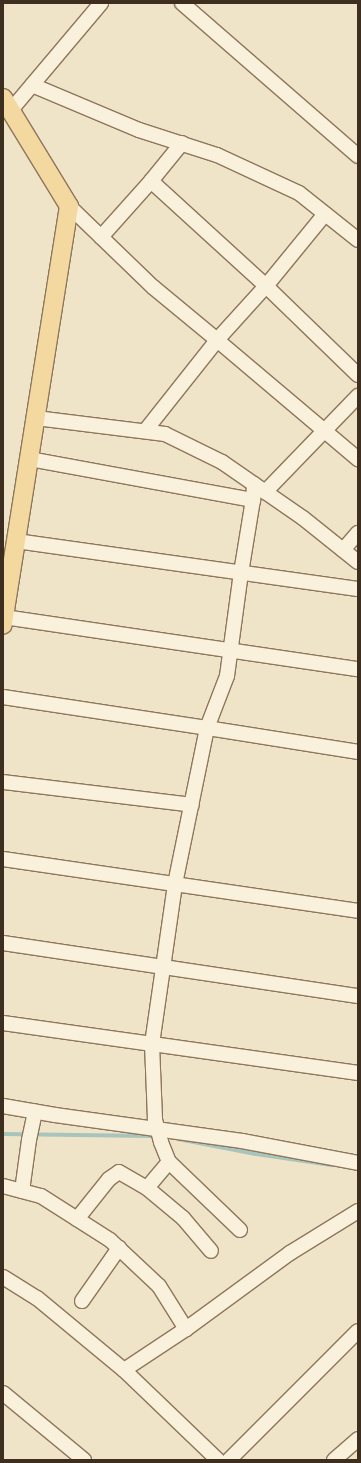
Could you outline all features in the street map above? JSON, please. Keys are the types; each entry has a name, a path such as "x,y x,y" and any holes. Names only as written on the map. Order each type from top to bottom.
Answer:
{"main road":[{"path":"4,621 69,206 7,104"}],"street":[{"path":"7,104 32,85 101,3"},
{"path":"182,3 358,156"},
{"path":"32,85 132,127 217,155 300,193 358,240"},
{"path":"101,237 151,181 182,143"},
{"path":"151,181 266,286 358,375"},
{"path":"69,206 153,286 358,458"},
{"path":"144,431 217,340 266,286 325,214"},
{"path":"266,492 358,396"},
{"path":"36,418 165,434 222,462 303,518 358,562"},
{"path":"29,459 253,500"},
{"path":"240,1230 169,1162 157,1129 152,1044 175,884 208,728 227,676 241,573 253,500 254,484"},
{"path":"343,550 358,533"},
{"path":"16,541 358,590"},
{"path":"4,621 231,650 358,669"},
{"path":"3,697 358,752"},
{"path":"3,782 192,805"},
{"path":"3,859 358,911"},
{"path":"3,944 358,996"},
{"path":"3,1023 358,1073"},
{"path":"3,1106 34,1118 157,1129 242,1141 358,1163"},
{"path":"22,1191 29,1140 34,1118"},
{"path":"147,1188 169,1162"},
{"path":"77,1219 115,1173 119,1172 127,1175 147,1188 183,1218 211,1251"},
{"path":"3,1186 42,1196 110,1240 159,1286 186,1329"},
{"path":"124,1370 186,1329 290,1254 358,1211"},
{"path":"82,1301 119,1248"},
{"path":"3,1278 37,1298 124,1370 218,1460"},
{"path":"229,1460 358,1331"},
{"path":"3,1393 84,1460"},
{"path":"334,1460 358,1439"}],"waterway":[{"path":"3,1134 152,1136"},
{"path":"178,1139 256,1154 331,1165"}]}
